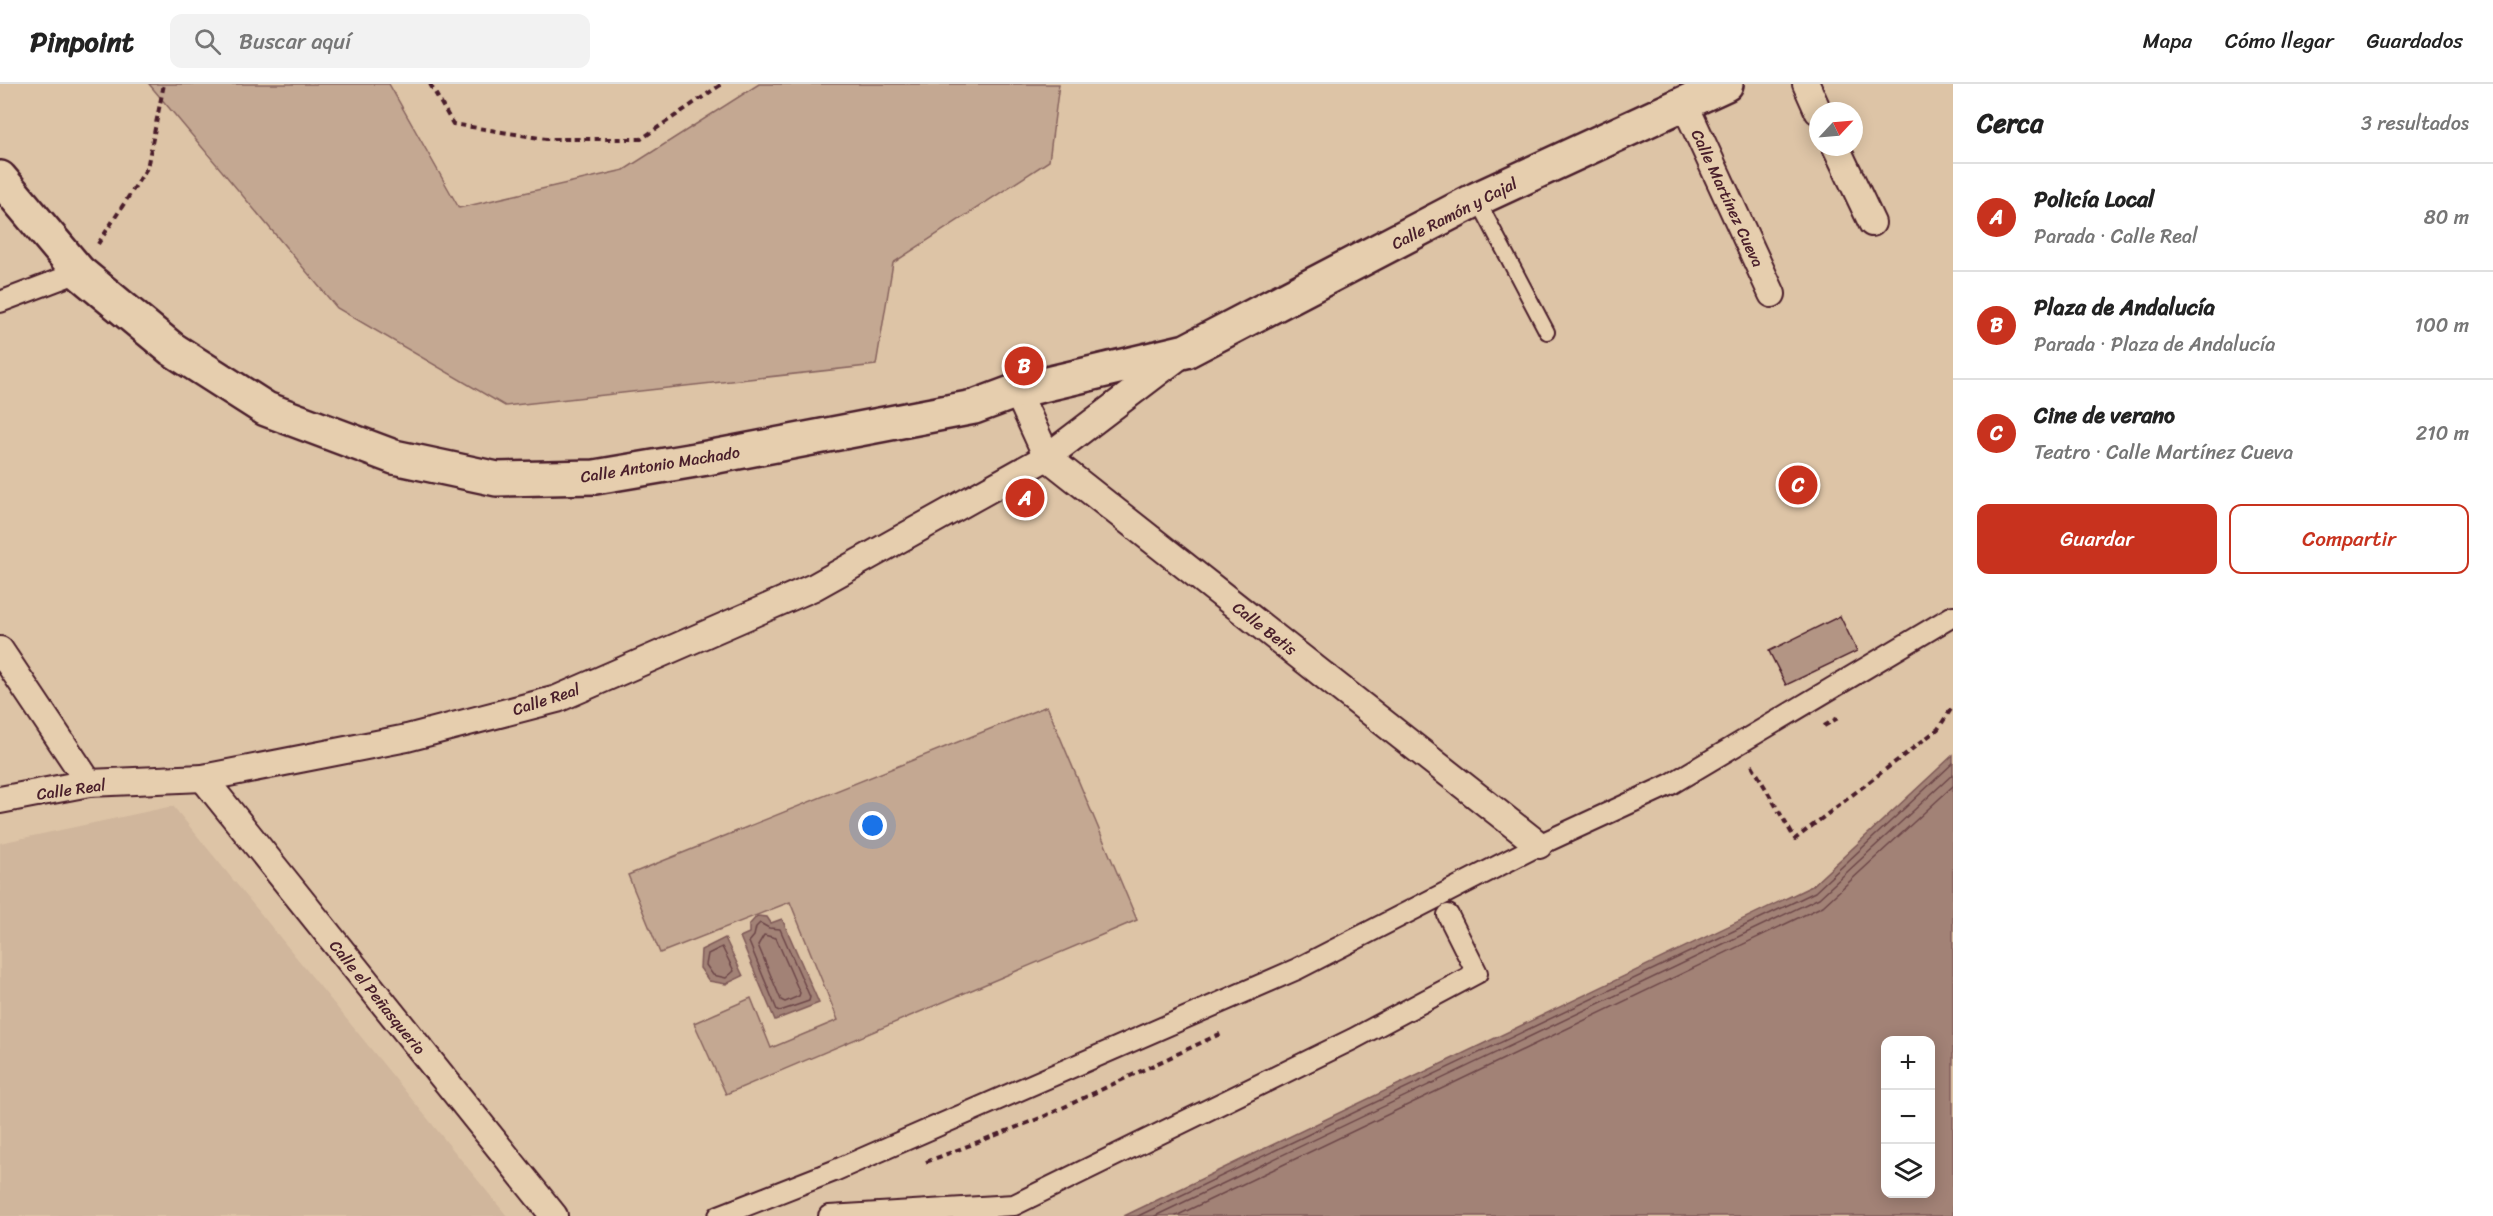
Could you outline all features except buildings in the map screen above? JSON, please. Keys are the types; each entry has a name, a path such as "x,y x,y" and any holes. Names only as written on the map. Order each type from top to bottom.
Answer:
{"main road":[{"name":"Calle Ramón y Cajal","path":"1017,390 1186,351 1477,200 1726,84"},
{"name":"Calle Antonio Machado","path":"0,178 79,272 172,350 267,409 394,457 497,479 595,477 707,458 974,406 1017,390"}],"street":[{"path":"1806,84 1814,102"},
{"name":"Calle Martínez Cueva","path":"1684,103 1772,294"},
{"path":"1840,156 1872,223"},
{"path":"0,302 79,272"},
{"name":"Calle Real","path":"0,800 89,783 203,778 407,738 557,699 814,587 1047,457 1186,351"},
{"name":"Calle Betis","path":"1017,390 1047,457 1539,845"},
{"path":"719,1216 834,1171 1297,969 1539,845 1671,784 1953,616"},
{"path":"0,650 89,783"},
{"name":"Calle el Peñasquerio","path":"203,778 554,1216"},
{"path":"829,1216 1014,1205 1343,1044 1477,974 1448,915"}],"lane":[{"path":"1477,200 1547,332"}],"path":[{"path":"79,272 147,168 164,84"},
{"path":"430,84 453,124 546,139 641,139 722,84"},
{"path":"1752,764 1795,839 1938,729 1953,706"}],"shaded area":[{"path":"149,84 389,84 459,208 624,170 759,84 1059,84 1049,161 893,263 876,365 505,406 337,308"},
{"path":"1047,706 1137,920 726,1094 694,1023 751,998 771,1048 838,1020 790,902 660,953 628,875"},
{"path":"173,806 507,1216 0,1216 0,843"}],"water":[{"path":"1953,755 1953,1216 1124,1216 1812,886"},
{"path":"757,916 767,917 771,923 782,919 819,1003 775,1020 740,937 749,933 749,925"},
{"path":"725,938 743,976 726,984 709,981 700,968 701,950"}],"place":[{"name":"Plaza de Andalucía","path":"1024,366"},
{"name":"Cine de verano","path":"1798,485"},
{"name":"Policía Local","path":"1025,498"}]}
